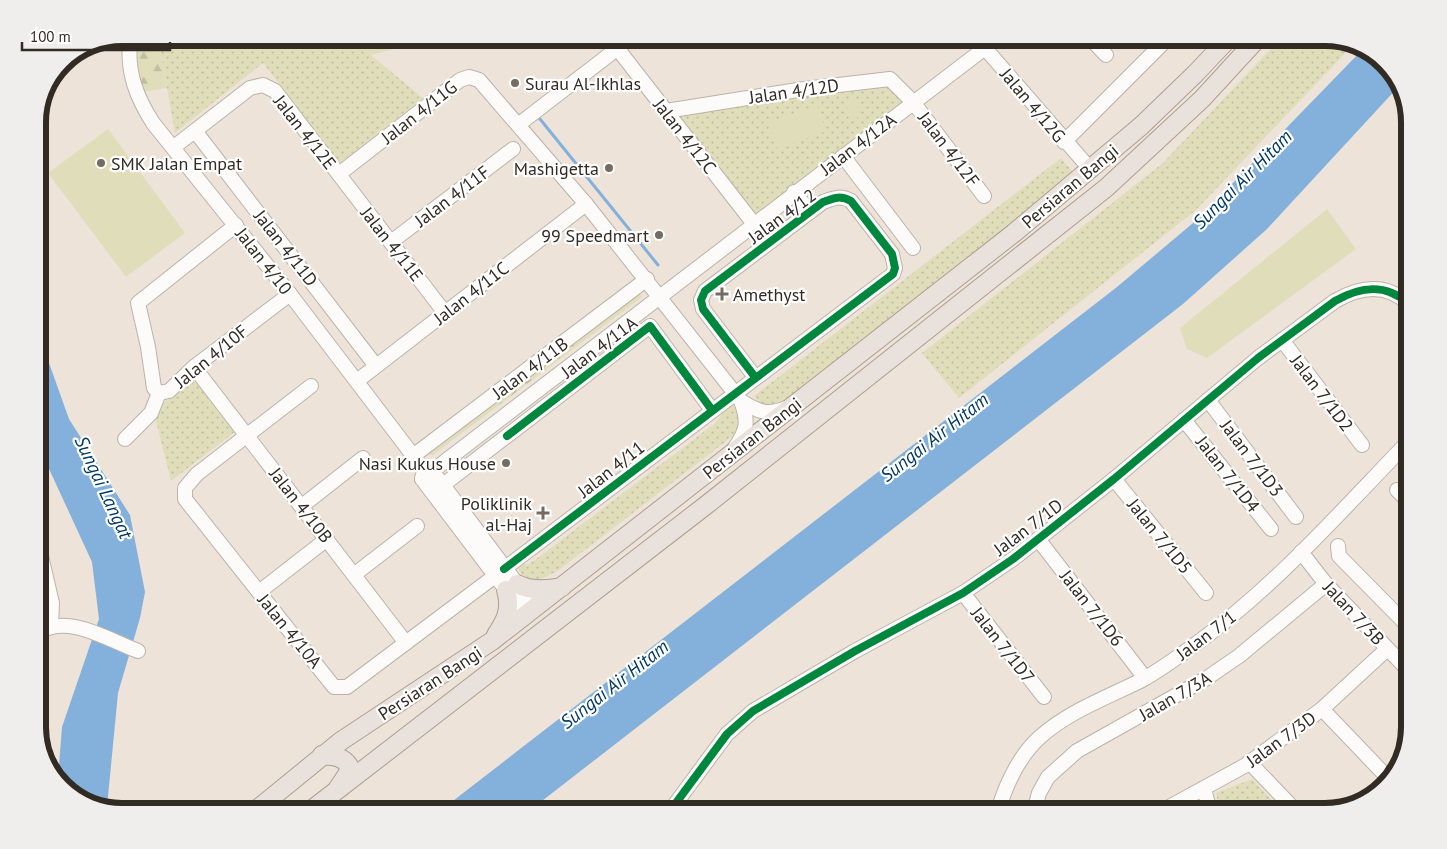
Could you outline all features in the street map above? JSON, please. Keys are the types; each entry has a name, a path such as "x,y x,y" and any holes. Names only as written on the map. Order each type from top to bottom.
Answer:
{"main road":[{"name":"Persiaran Bangi","path":"266,803 322,755 532,614 562,587 1091,170 1195,74 1221,46"},
{"name":"Persiaran Bangi","path":"322,803 660,540 1106,188 1202,99 1251,46"},
{"path":"380,758 400,733 526,634 532,614 552,615 642,546 660,540"},
{"path":"492,641 506,619 511,587 550,590 562,587"},
{"path":"322,755 336,756 344,759 349,766 348,773 333,794"}],"street":[{"name":"Jalan 4/10","path":"130,46 130,69 141,104 153,123 290,294 426,473 496,575 511,587 532,614"},
{"path":"619,46 518,125 647,279 738,397 747,416 746,429 727,458"},
{"name":"Jalan 4/12C","path":"623,46 666,110 754,224"},
{"name":"Jalan 4/12A","path":"659,295 913,102 979,46"},
{"name":"Jalan 4/12G","path":"983,46 1064,142 1091,170"},
{"path":"1098,46 1106,56"},
{"path":"1064,142 1160,46"},
{"name":"Jalan 4/11G","path":"338,174 465,77 479,80 518,125"},
{"name":"Jalan 4/12D","path":"666,110 887,78 893,80 913,102"},
{"name":"Jalan 4/12E","path":"174,147 250,88 264,85 275,91 338,174"},
{"name":"Jalan 4/12F","path":"913,102 984,196"},
{"name":"Jalan 4/11D","path":"195,131 376,366"},
{"name":"Jalan 4/11F","path":"391,242 513,149"},
{"path":"843,156 913,248"},
{"name":"Jalan 4/11E","path":"338,174 445,313"},
{"name":"Jalan 4/12","path":"794,192 810,212"},
{"name":"Jalan 4/12","path":"738,397 755,377 893,274 896,268 892,254 850,201 836,197 823,202 705,291 702,300 703,309 755,377"},
{"name":"Jalan 4/11C","path":"356,381 586,204"},
{"name":"Jalan 4/10F","path":"236,225 138,301 137,304 148,346 154,388 159,393 169,390 194,367 290,294"},
{"path":"715,253 730,272"},
{"name":"Jalan 4/11B","path":"413,456 647,279"},
{"name":"Jalan 7/1D","path":"677,803 727,734 753,711 855,651 962,593 1038,539 1114,479 1282,340 1335,301 1348,293 1366,287 1383,288 1401,297"},
{"name":"Jalan 4/11A","path":"426,473 659,295"},
{"path":"638,311 650,326"},
{"name":"Jalan 4/11A","path":"443,484 650,326 712,410"},
{"name":"Jalan 7/1D2","path":"1282,340 1362,445"},
{"name":"Jalan 4/10B","path":"194,367 355,574 406,643"},
{"path":"247,436 311,386"},
{"path":"125,439 151,413 159,393"},
{"path":"738,397 764,413 777,412 796,404"},
{"name":"Jalan 4/11","path":"496,575 712,410 738,397"},
{"name":"Jalan 7/1D3","path":"1208,400 1296,517"},
{"name":"Jalan 7/1D4","path":"1184,420 1271,529"},
{"name":"Jalan 4/10A","path":"247,436 190,480 185,488 185,499 334,687 347,687 496,575"},
{"name":"Jalan 7/1","path":"1001,803 1011,776 1024,755 1040,737 1063,720 1145,678 1195,644 1234,613 1301,552 1401,449"},
{"path":"302,506 363,458"},
{"name":"Jalan 4/10","path":"426,473 443,484 496,575"},
{"name":"Jalan 7/1D5","path":"1114,479 1206,593"},
{"path":"1397,490 1401,494"},
{"path":"355,574 417,526"},
{"path":"259,592 327,539"},
{"name":"Jalan 7/1D6","path":"1038,539 1145,678"},
{"path":"1338,546 1339,556 1401,618"},
{"name":"Jalan 7/3B","path":"1301,552 1326,584 1401,662"},
{"path":"46,577 52,603 51,626"},
{"name":"Jalan 7/3A","path":"1037,803 1048,777 1078,751 1207,678 1239,656 1326,584"},
{"name":"Jalan 7/1D7","path":"962,593 1044,697"},
{"path":"46,629 51,626 66,625 138,651"},
{"name":"Jalan 7/3D","path":"1178,803 1249,762 1322,709 1387,649"},
{"path":"1322,709 1384,775"},
{"path":"1249,762 1288,803"},
{"path":"1204,789 1208,803"}],"green space":[{"path":"135,46 160,46 167,88 141,92 134,69"},
{"path":"160,46 360,46 423,98 340,163 263,63 175,133"},
{"path":"360,46 406,46 370,55"},
{"path":"1273,46 1325,46 1348,50 1196,210 959,398 922,353 1163,163"},
{"path":"890,85 907,102 755,215 678,113"},
{"path":"854,96 862,116 852,120 844,100"},
{"path":"817,105 826,131 778,149 768,123"},
{"path":"108,129 185,233 126,277 48,173"},
{"path":"1061,158 1073,172 1054,192 784,401 765,409 754,396"},
{"path":"1327,209 1356,249 1207,358 1187,349 1180,328"},
{"path":"639,294 642,297 433,455 426,454"},
{"path":"193,374 236,431 171,481 154,413"},
{"path":"731,403 742,416 738,432 559,570 538,581 526,579 516,567 523,562 527,566 714,424"},
{"path":"1252,779 1274,803 1218,803 1216,793"}],"water":[{"name":"Sungai Air Hitam","path":"1358,54 1379,68 1394,91 1267,229 1183,304 539,803 450,803 1117,287 1199,218"},
{"name":"Sungai Langat","path":"46,358 69,419 130,515 145,592 140,618 118,693 108,801 84,793 68,781 59,769 62,727 99,619 92,562 46,462"}],"waterway":[{"path":"540,119 658,265"}],"cycle path":[{"path":"504,569 893,274 895,268 892,254 851,201 834,198 823,202 705,291 701,300 703,309 755,377"},
{"path":"676,803 727,734 753,711 855,651 963,593 1013,559 1114,479 1258,358 1335,301 1354,292 1373,289 1382,290 1401,298"},
{"path":"507,436 650,326 712,410"}],"place":[{"name":"Surau Al-Ikhlas","path":"515,83"},
{"name":"SMK Jalan Empat","path":"101,163"},
{"name":"Mashigetta","path":"609,168"},
{"name":"99 Speedmart","path":"659,235"},
{"name":"Amethyst","path":"722,294"},
{"name":"Nasi Kukus House","path":"506,463"},
{"name":"Poliklinik al-Haj","path":"543,513"}]}
